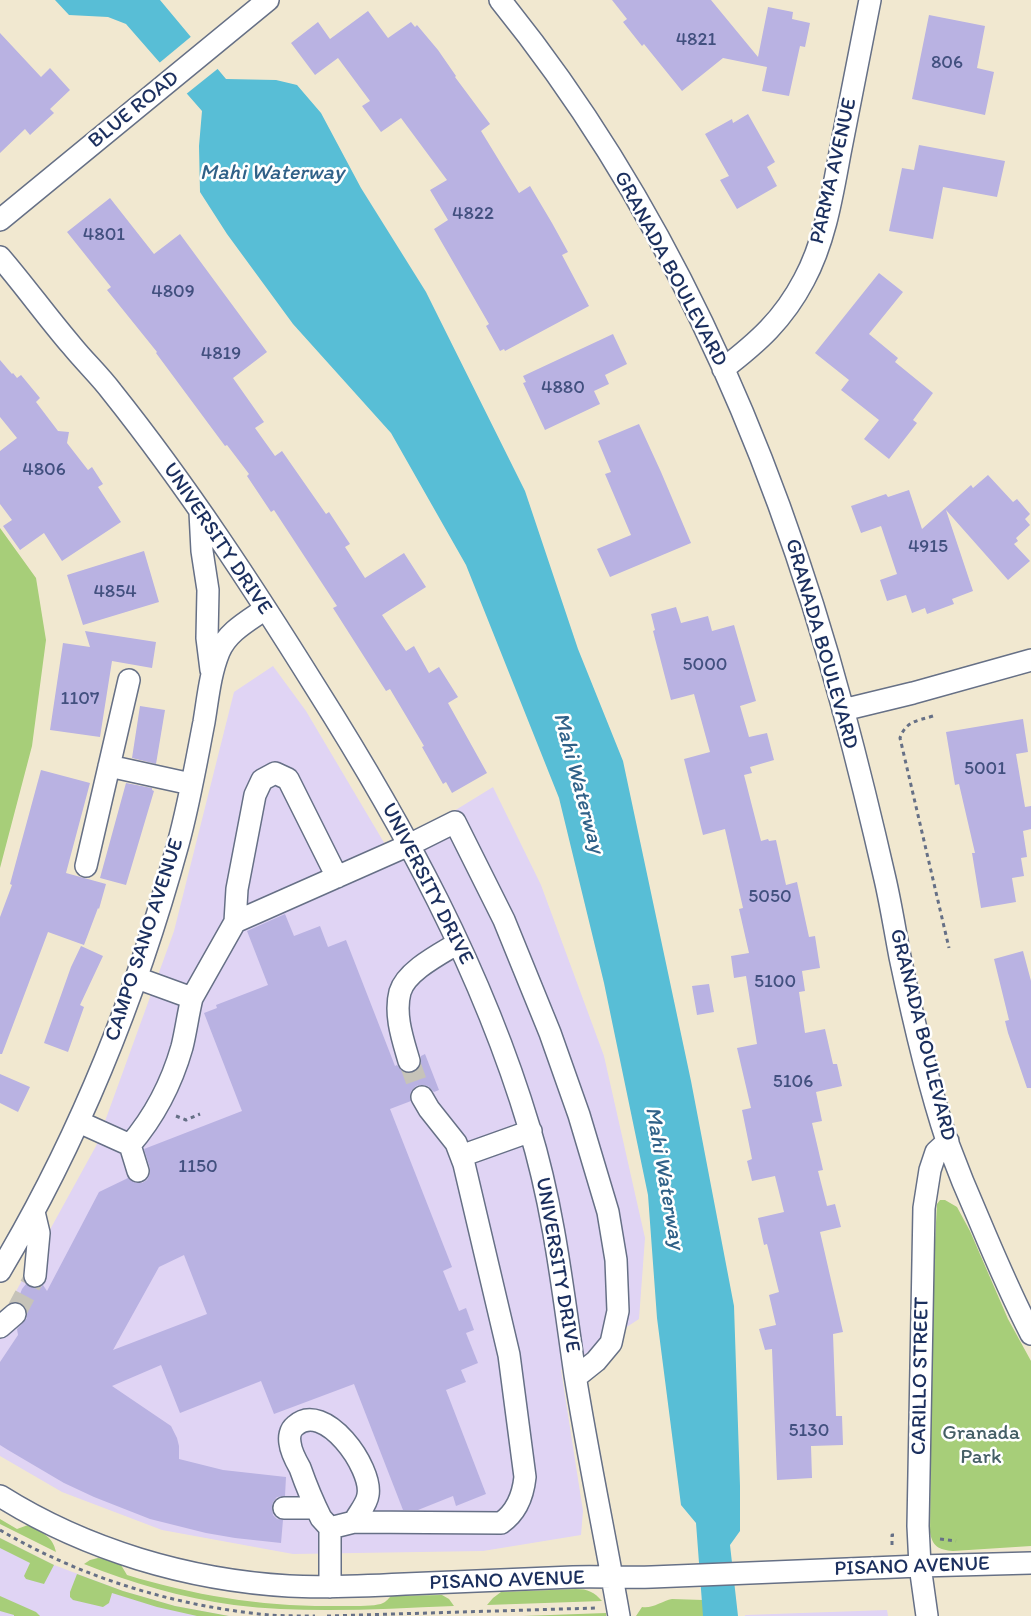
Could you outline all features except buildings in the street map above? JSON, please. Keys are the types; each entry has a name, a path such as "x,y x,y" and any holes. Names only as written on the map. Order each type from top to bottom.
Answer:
{"street":[{"name":"BLUE ROAD","path":"0,220 268,0"},
{"name":"GRANADA BOULEVARD","path":"500,0 535,44 572,96 621,172 667,253 750,430 798,556 843,710 884,878 926,1068 948,1141 999,1266 1031,1334"},
{"name":"PARMA AVENUE","path":"723,369 764,336 780,318 805,280 816,254 832,192 870,0"},
{"name":"UNIVERSITY DRIVE","path":"0,257 71,345 112,392 200,512 265,608 360,759 409,845 486,1004 503,1046 531,1131 551,1220 576,1377 613,1578 612,1612"},
{"path":"200,512 202,551 208,590 207,638 211,675"},
{"name":"CAMPO SANO AVENUE","path":"0,1271 34,1212 79,1122 119,1029 137,978 170,870 191,784 211,675 219,653 225,640 234,631 265,608"},
{"path":"843,710 922,691 1030,659"},
{"path":"86,866 129,680"},
{"path":"109,766 191,784"},
{"path":"130,1145 144,1129 176,1067 183,1045 192,998 234,922 237,889 255,794 262,780 276,773 288,779 337,877"},
{"path":"234,922 409,845 455,822 504,920 550,1033 579,1115 608,1212 616,1260 618,1311 611,1343 596,1361 576,1377"},
{"path":"409,1061 401,1034 398,1014 400,992 411,975 458,943"},
{"path":"137,978 192,998"},
{"path":"330,1528 354,1522 501,1523 510,1516 524,1491 525,1477 509,1355 464,1164 456,1143 429,1109 422,1097"},
{"path":"79,1122 130,1145 138,1170"},
{"path":"461,1156 531,1131"},
{"name":"CARILLO STREET","path":"927,1616 920,1566 918,1526 924,1208 930,1170 936,1152 948,1141"},
{"path":"34,1212 39,1233 35,1276"},
{"path":"330,1587 330,1528 321,1518 316,1508 289,1443 291,1429 299,1422 311,1419 325,1424 337,1432 351,1448 365,1474 368,1495 354,1522"},
{"name":"PISANO AVENUE","path":"0,1496 33,1515 119,1552 162,1565 210,1576 288,1586 330,1587 576,1577 695,1576 1031,1563"},
{"path":"284,1508 316,1508"}],"path":[{"path":"933,716 914,722 903,729 900,738 949,948"},
{"path":"0,1530 55,1559 136,1590 208,1607 270,1615 315,1616"},
{"path":"892,1546 892,1535 900,1536"},
{"path":"327,1616 612,1612"}],"shaded area":[{"path":"273,666 306,711 389,851 493,787 541,885 604,1056 645,1238 639,1319 561,1370 583,1511 581,1535 483,1551 293,1554 162,1530 62,1492 0,1456 0,1318 96,1146 174,931 234,692"},
{"path":"0,1538 54,1565 123,1591 175,1606 229,1616 0,1616"},
{"path":"887,1610 888,1616 745,1616 745,1615"}],"green space":[{"path":"0,528 36,578 46,640 32,746 0,868"},
{"name":"Granada Park","path":"940,1200 945,1200 957,1207 970,1231 1008,1319 1031,1361 1031,1546 953,1551 944,1550 932,1541 930,1532 932,1299 937,1204"},
{"path":"0,1519 17,1529 28,1525 42,1532 52,1542 56,1552 0,1524"},
{"path":"0,1538 54,1565 44,1584 26,1579 24,1576 30,1563 0,1548"},
{"path":"98,1558 121,1565 127,1575 179,1589 231,1599 284,1605 361,1606 385,1602 391,1596 442,1595 449,1599 454,1606 316,1610 234,1605 158,1589 84,1564"},
{"path":"77,1574 123,1591 175,1606 229,1616 197,1616 157,1607 112,1593 109,1603 103,1607 73,1600 70,1597 70,1592"},
{"path":"576,1589 590,1592 602,1601 487,1605 501,1592"},
{"path":"0,1596 36,1612 40,1616 14,1616 0,1611"},
{"path":"672,1599 703,1600 703,1616 636,1616 642,1607 653,1606"},
{"path":"606,1613 606,1616 522,1616"}],"water":[{"name":"Mahi Waterway","path":"55,0 160,0 226,79 276,80 297,85 321,113 361,188 426,292 525,491 578,649 623,761 691,1081 734,1306 740,1531 730,1545 738,1616 703,1616 696,1523 681,1505 657,1318 648,1195 604,983 559,798 466,565 391,433 293,324 227,234 200,192 199,146 202,111 126,24 108,17 69,15"}],"pier":[{"path":"193,35 220,67 185,95 158,64"}],"tunnel":[{"path":"409,1061 422,1097"},
{"path":"15,1314 35,1276"}]}
